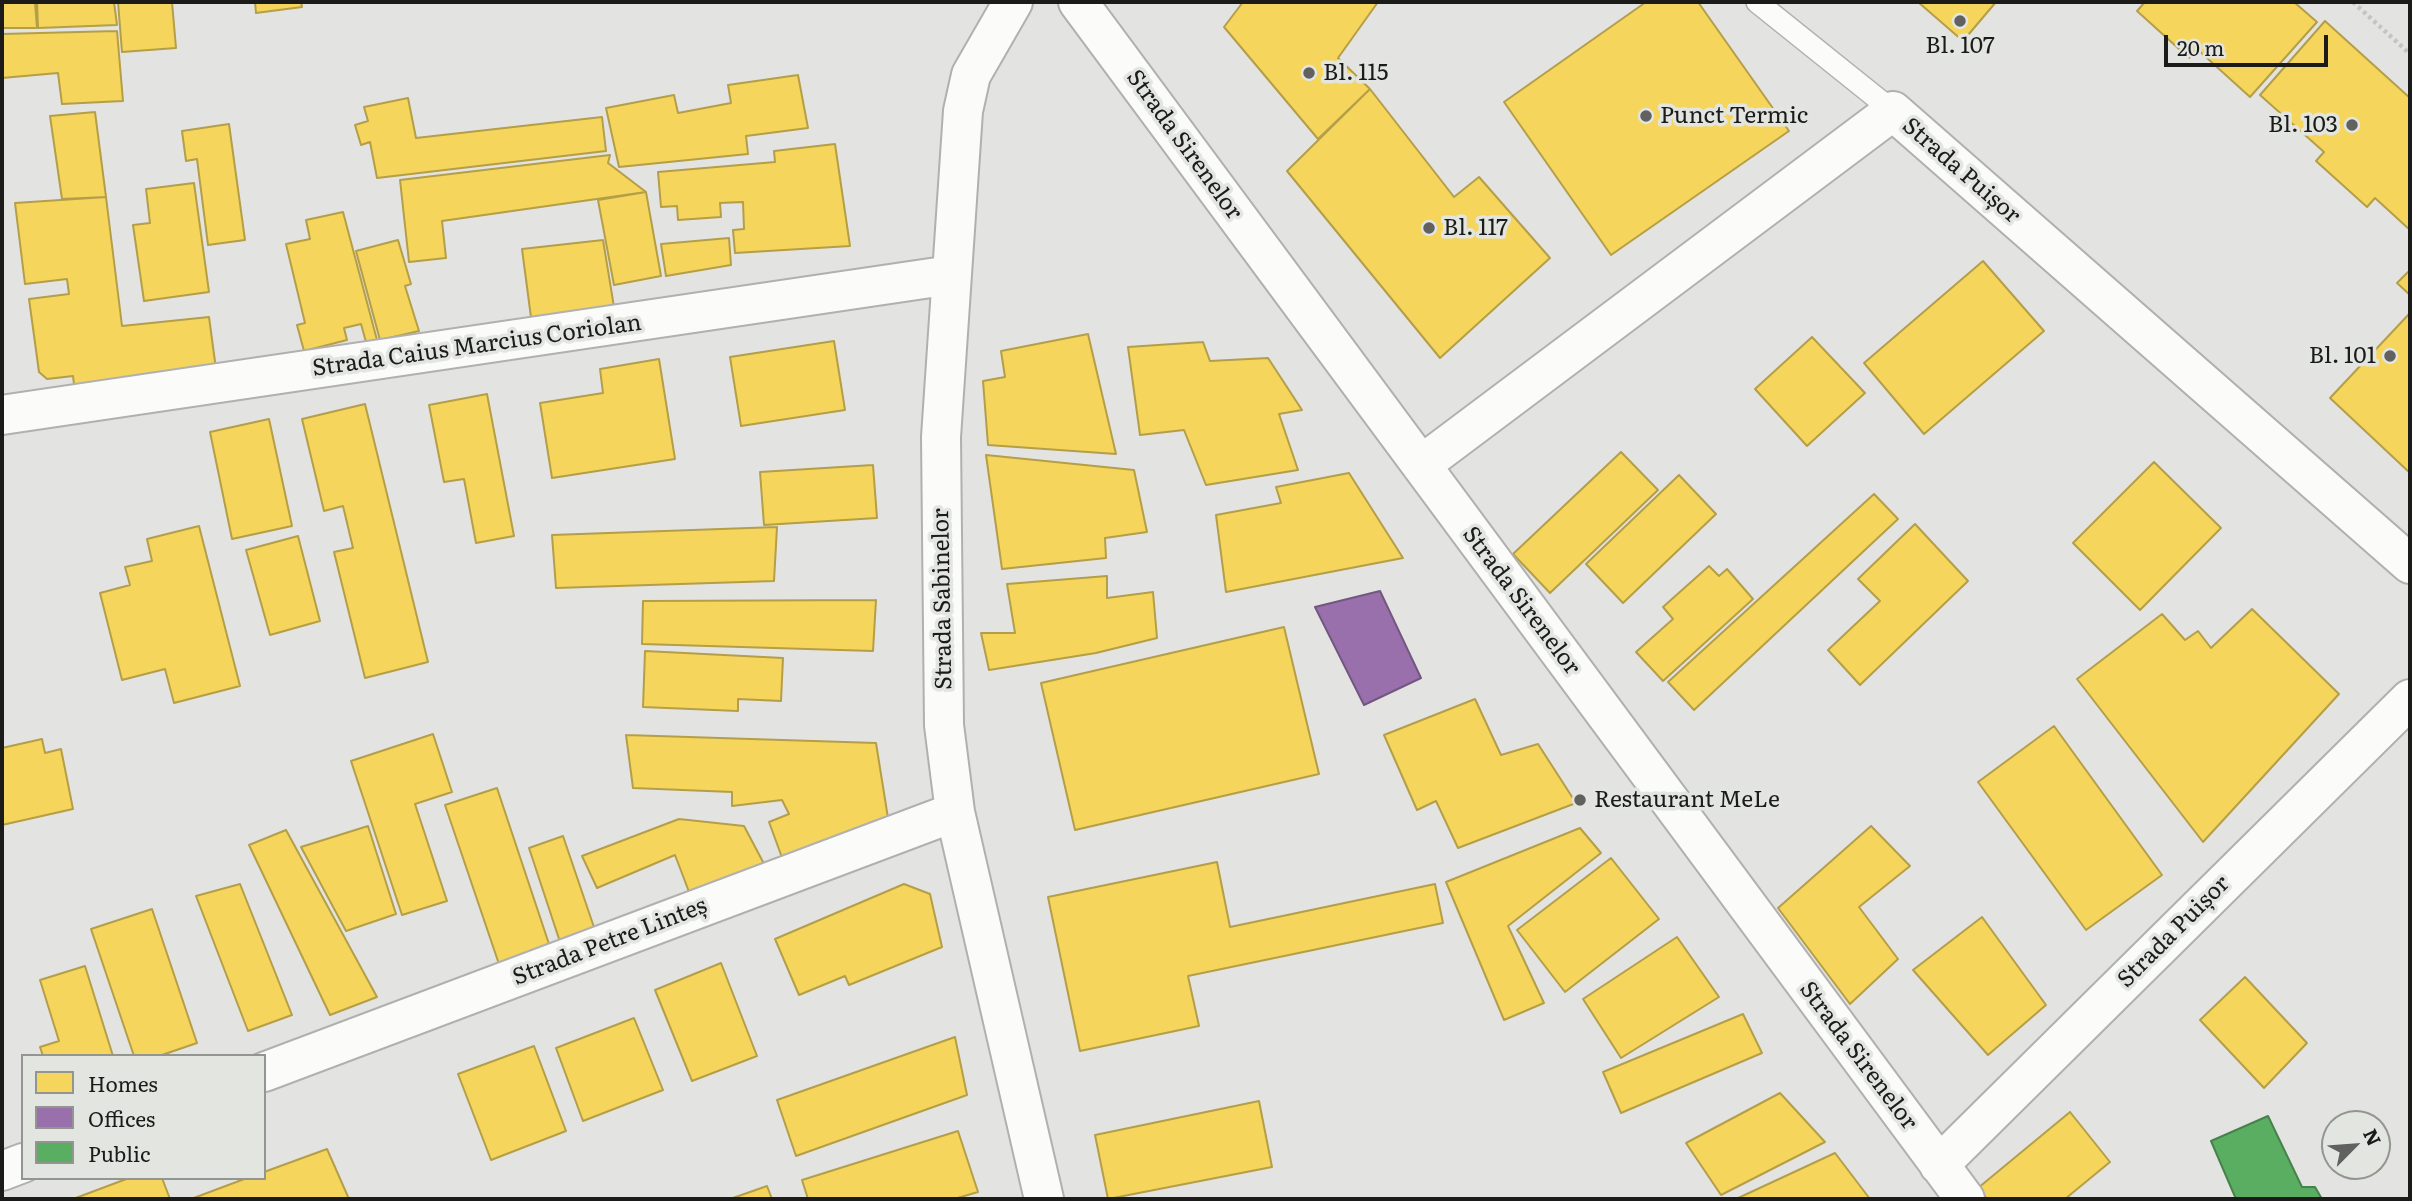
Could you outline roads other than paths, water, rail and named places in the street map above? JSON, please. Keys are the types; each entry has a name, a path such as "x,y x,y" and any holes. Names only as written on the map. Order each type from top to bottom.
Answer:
{"street":[{"name":"Strada Sabinelor","path":"1013,2 971,75 963,111 941,464 944,725 955,811 1044,1199"},
{"name":"Strada Sirenelor","path":"1078,2 1965,1199"},
{"name":"Strada Puișor","path":"1420,465 1893,111 2410,564"},
{"name":"Strada Caius Marcius Coriolan","path":"2,415 951,275"},
{"name":"Strada Puișor","path":"1939,1165 2410,699"},
{"name":"Strada Petre Linteș","path":"266,1071 955,811"},
{"path":"2,1171 21,1164"}],"lane":[{"path":"1757,2 1893,111"}],"place":[{"name":"Bl. 107","path":"1960,21"},
{"name":"Bl. 115","path":"1309,73"},
{"name":"Punct Termic","path":"1646,116"},
{"name":"Bl. 103","path":"2352,125"},
{"name":"Bl. 117","path":"1429,228"},
{"name":"Bl. 101","path":"2390,356"},
{"name":"Restaurant MeLe","path":"1580,800"}]}
